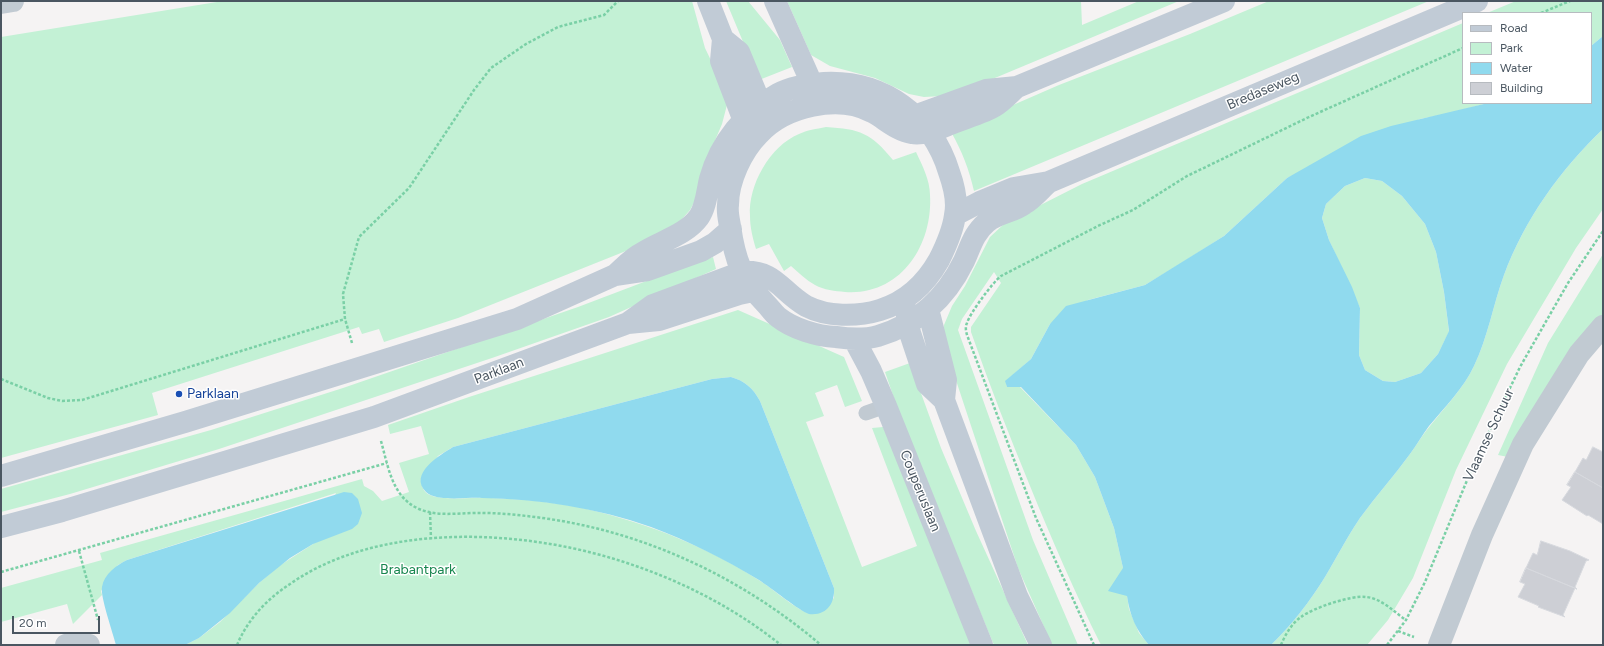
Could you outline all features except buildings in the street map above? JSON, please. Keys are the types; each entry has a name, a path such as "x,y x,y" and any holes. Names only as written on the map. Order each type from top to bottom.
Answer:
{"main road":[{"path":"708,1 723,39 721,60 744,120"},
{"path":"775,1 812,84"},
{"path":"914,116 986,90 1017,87 1224,1"},
{"name":"Bredaseweg","path":"956,215 980,202 1014,188 1049,182 1477,1"},
{"path":"723,39 739,52 768,126"},
{"path":"615,275 641,253 691,226 700,215 710,178 717,160 733,131 761,105 779,94 812,84 842,82 860,85 900,103 930,132 941,150 948,166 956,199 956,215 950,237 932,273 904,299 892,306 878,311 840,315 822,312 806,306 768,275 755,271 742,272"},
{"path":"1017,87 994,107 930,132 913,133 903,130 871,111 840,104 821,104 804,107 788,113 768,126 759,134 748,149 734,176 730,188 728,206 730,229 736,255 742,272 753,291 778,317 793,325 827,336 854,339 877,336 908,324 928,309 946,380 944,400 1017,596 1041,645"},
{"name":"Bredaseweg","path":"928,309 944,294 965,260 974,236 987,222 999,214 1024,205 1049,182"},
{"path":"1,476 177,425 517,319 615,275 648,270 701,251 715,243 730,229"},
{"name":"Parklaan","path":"628,323 653,305 742,272"},
{"name":"Parklaan","path":"1,527 77,507 374,417 628,323 659,320 739,294 753,291"},
{"path":"904,299 908,324 927,384 944,400"},
{"name":"Couperuslaan","path":"854,339 871,371 876,409 982,645"}],"street":[{"path":"1,3 13,1"},
{"path":"1439,645 1482,535 1523,444 1579,354 1603,326"},
{"path":"66,645 72,643 89,645"}],"path":[{"path":"359,368 345,319 343,294 359,237 409,188 474,90 492,68 526,44 558,27 604,15 618,1"},
{"path":"1543,12 1570,1"},
{"path":"1094,645 1036,518 966,335 968,320 995,282 1001,276 1098,226 1133,210 1188,176 1212,164 1309,117 1462,48"},
{"name":"Vlaamse Schuur","path":"1387,645 1406,620 1425,582 1475,461 1520,367 1568,283 1603,231"},
{"path":"1,379 48,398 62,401 82,400 345,319"},
{"path":"374,417 396,488 408,503 418,509 430,512 509,514 570,522 652,545 737,584 775,609 821,645"},
{"path":"1,572 387,463"},
{"path":"430,512 431,539"},
{"path":"237,645 254,616 265,604 281,590 313,569 363,550 398,543 431,539 477,538 542,542 610,558 670,578 742,617 781,645"},
{"path":"79,551 99,623"},
{"path":"1282,645 1286,634 1302,616 1352,598 1366,597 1377,600 1406,620"}],"green space":[{"path":"223,1 692,1 705,48 719,77 727,105 697,197 690,210 675,227 631,249 458,318 384,342 379,329 362,334 359,327 152,393 158,415 1,458 1,37"},
{"path":"726,1 748,1 780,40 792,67 759,80"},
{"path":"787,1 1081,1 1082,25 1139,1 1179,1 971,88 942,96 924,97 909,94 875,78 830,66 811,55"},
{"path":"1269,1 1429,1 974,191 965,160 951,132 1059,85 1190,34"},
{"path":"1516,1 1603,1 1603,36 1592,45 1592,12 1489,12"},
{"path":"1462,23 1462,104 1484,104 1420,119 1287,178 1224,236 1180,264 1145,285 1088,300 1050,324 1031,359 1006,381 1007,387 1020,387 1076,445 1095,477 1114,528 1123,568 1129,609 1139,633 1149,645 1101,645 1038,506 1014,448 971,332 971,327 1001,283 994,272 962,319 958,330 1033,540 1078,645 1052,645 1018,568 944,344 944,325 952,306 965,286 990,237 1005,223 1082,184"},
{"path":"826,127 848,129 864,134 878,144 893,160 916,152 929,184 929,214 926,232 919,249 909,264 897,277 882,286 865,291 833,291 818,287 791,266 784,271 769,244 756,249 751,229 750,204 753,192 757,180 770,157 788,140 799,134"},
{"path":"1603,129 1603,209 1576,248 1507,364 1456,470 1413,578 1388,620 1367,645 1271,645 1293,622 1307,604 1360,518 1413,451 1427,429 1454,398 1465,382 1479,355 1504,275 1522,234 1545,196 1558,178"},
{"path":"1365,178 1382,181 1402,196 1425,224 1436,252 1444,292 1449,332 1438,354 1421,373 1395,382 1383,381 1365,370 1359,355 1360,308 1329,240 1322,218 1326,204 1345,186"},
{"path":"1603,254 1603,322 1508,457 1498,455 1548,343"},
{"path":"713,257 716,269 609,317 492,358 219,449 70,494 1,512 1,489 211,430 343,388 578,307"},
{"name":"Brabantpark","path":"738,310 844,357 862,401 845,407 837,385 815,393 824,416 806,422 862,567 917,546 872,428 883,427 975,645 185,645 199,638 220,622 259,583 279,566 313,544 336,493 127,560 118,565 101,591 102,595 73,624 67,604 1,622 1,588 102,560 100,553 362,479 364,486 373,491 382,501 409,492 399,463 429,454 421,426 390,434 388,425 469,397","holes":["731,377 748,386 760,401 834,588 834,598 813,614 796,607 765,584 702,548 634,522 587,509 551,503 503,498 436,497 428,494 423,488 421,481 438,456 453,447 712,379"]},
{"path":"910,363 941,448 976,531 1028,645 994,645 988,631 900,416 885,372"}],"water":[{"path":"1603,36 1603,129 1558,178 1545,196 1522,234 1504,275 1487,332 1479,355 1470,374 1453,398 1429,426 1413,451 1360,518 1307,604 1293,622 1271,645 1149,645 1140,634 1134,622 1127,596 1108,591 1123,568 1114,528 1095,477 1076,445 1021,387 1007,387 1005,381 1031,359 1050,324 1066,306 1145,285 1224,236 1287,178 1361,136 1391,126 1484,104 1592,104 1592,45","holes":["1365,178 1382,181 1402,196 1425,224 1436,252 1444,292 1449,331 1438,354 1421,373 1395,382 1383,381 1365,370 1359,355 1360,308 1352,287 1329,240 1322,218 1326,204 1345,186"]},
{"path":"731,377 748,386 760,401 834,588 833,599 829,607 821,613 809,614 759,580 693,544 631,520 568,506 525,500 437,497 426,492 421,485 423,472 428,466 453,447 712,379"},
{"path":"344,492 352,493 358,499 362,513 358,524 352,529 313,544 290,558 259,583 230,613 199,638 185,645 116,645 105,606 102,587 105,578 119,564 127,560"}],"place":[{"name":"Parklaan","path":"179,394"}]}
